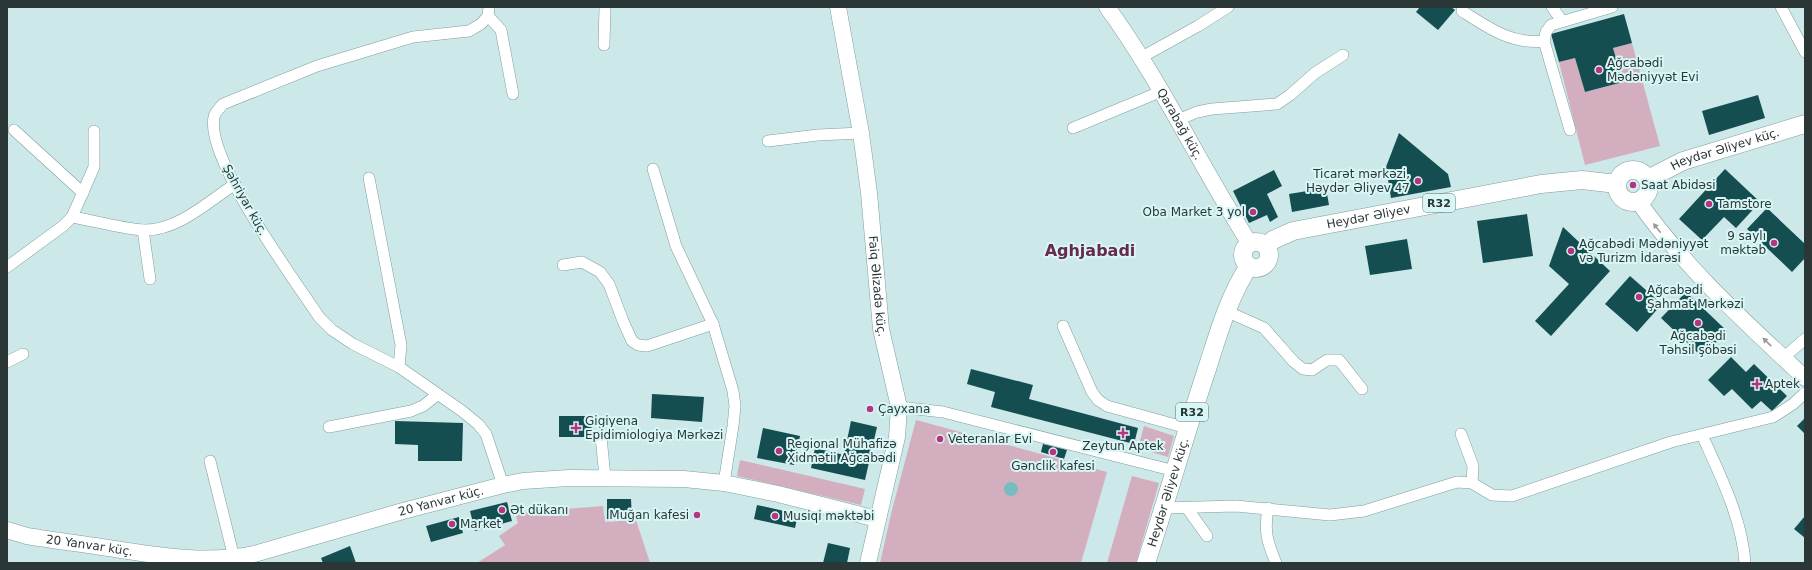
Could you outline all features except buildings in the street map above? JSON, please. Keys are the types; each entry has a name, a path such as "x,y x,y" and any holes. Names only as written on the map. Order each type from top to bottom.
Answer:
{"main road":[{"name":"Heydər Əliyev küç.","path":"1648,179 1683,161 1805,124"},
{"path":"1631,170 1641,172 1648,179 1648,190 1643,198 1638,201 1628,201 1623,198 1618,189 1617,184 1621,175 1631,170"},
{"name":"Heydər Əliyev","path":"1258,245 1293,232 1541,184 1582,180 1617,184"},
{"name":"Heydər Əliyev küç.","path":"1146,563 1164,508 1187,428 1226,311 1237,285 1249,266 1253,268 1261,267 1268,262 1269,253 1258,245"}],"street":[{"path":"604,45 605,7"},
{"name":"Faiq Əlizadə küç.","path":"838,7 861,133 869,193 881,329 899,407 897,437 877,518 868,563"},
{"name":"Qarabağ küç.","path":"1107,7 1142,58 1162,91 1211,182 1258,245"},
{"path":"1142,58 1228,7"},
{"path":"1552,7 1562,21"},
{"path":"1570,130 1544,41 1546,32 1551,25 1612,7"},
{"path":"1781,7 1805,52"},
{"path":"488,11 501,30 513,94"},
{"name":"Şəhriyar küç.","path":"488,11 481,24 469,31 413,37 317,66 222,104 214,116 214,132 219,152 258,225 319,317 332,330 353,344 399,367 478,424 486,434 503,485"},
{"path":"1462,11 1502,34 1531,43 1544,41"},
{"path":"1178,120 1197,112 1212,109 1278,104 1315,73 1343,55"},
{"path":"1073,128 1162,91"},
{"path":"14,130 83,193"},
{"path":"7,268 63,226 72,217 94,167 94,131"},
{"path":"768,141 818,135 861,133"},
{"path":"653,169 676,246 713,324 733,391 734,406 724,483"},
{"path":"369,178 401,345 399,367"},
{"path":"72,217 143,230 161,227 180,221 235,184"},
{"path":"1638,201 1689,265 1805,378"},
{"path":"143,230 150,279"},
{"path":"563,265 582,262 600,272 609,284 622,321 632,341 638,345 647,346 713,324"},
{"path":"1226,311 1264,328 1302,369 1312,370 1327,360 1339,360 1362,389"},
{"path":"1063,326 1092,392 1098,400 1107,406 1187,428"},
{"path":"1783,358 1805,339"},
{"path":"7,362 24,354"},
{"path":"1164,508 1236,506 1330,515 1364,511 1457,482 1472,483 1492,495 1512,496 1671,442 1773,417 1793,404 1805,393"},
{"path":"329,427 410,411 423,406 437,395"},
{"path":"899,407 942,412 1175,471"},
{"path":"1461,434 1473,466 1472,483"},
{"path":"1702,435 1722,479 1736,519 1745,563"},
{"path":"601,437 605,477"},
{"path":"210,461 234,558"},
{"name":"20 Yanvar küç.","path":"7,530 27,536 163,556 210,560 234,558 254,554 403,511 503,485 539,480 605,477 684,479 724,483 778,494 877,518"},
{"path":"1187,508 1207,536"},
{"path":"1268,508 1265,525 1268,543 1276,563"}],"shaded area":[{"path":"1632,43 1660,146 1585,165 1559,62 1575,58 1585,92 1623,82 1613,48"},
{"path":"916,420 1107,472 1081,563 880,563 892,510"},
{"path":"1144,426 1174,436 1168,457 1138,448"},
{"path":"740,460 865,489 861,505 737,476"},
{"path":"1132,476 1159,483 1136,563 1107,563"},
{"path":"603,506 605,522 636,520 650,563 477,563 505,545 499,536 518,523 515,513"}],"water":[{"path":"1008,482 1014,482 1018,486 1018,492 1014,496 1008,496 1004,492 1004,486"}],"place":[{"name":"Ağcabədi Mədəniyyət Evi","path":"1599,70"},
{"name":"Ticarət mərkəzi, Həydər Əliyev 47","path":"1418,181"},
{"name":"Saat Abidəsi","path":"1633,185"},
{"name":"Tamstore","path":"1709,204"},
{"name":"Oba Market 3 yol","path":"1253,212"},
{"name":"9 saylı məktəb","path":"1774,243"},
{"name":"Ağcabədi Mədəniyyət və Turizm İdarəsi","path":"1571,251"},
{"name":"Ağcabədi Şahmat Mərkəzi","path":"1639,297"},
{"name":"Ağcabədi Təhsil şöbəsi","path":"1698,323"},
{"name":"Aptek","path":"1757,384"},
{"name":"Çayxana","path":"870,409"},
{"name":"Gigiyena Epidimiologiya Mərkəzi","path":"576,428"},
{"name":"Zeytun Aptek","path":"1123,433"},
{"name":"Veteranlar Evi","path":"940,439"},
{"name":"Regional Mühafizə Xidmətii Ağcabədi","path":"779,451"},
{"name":"Gənclik kafesi","path":"1053,452"},
{"name":"Әt dükanı","path":"502,510"},
{"name":"Muğan kafesi","path":"697,515"},
{"name":"Musiqi məktəbi","path":"775,516"},
{"name":"Market","path":"452,524"}],"district":[{"name":"Aghjabadi","path":"1090,250"}]}
